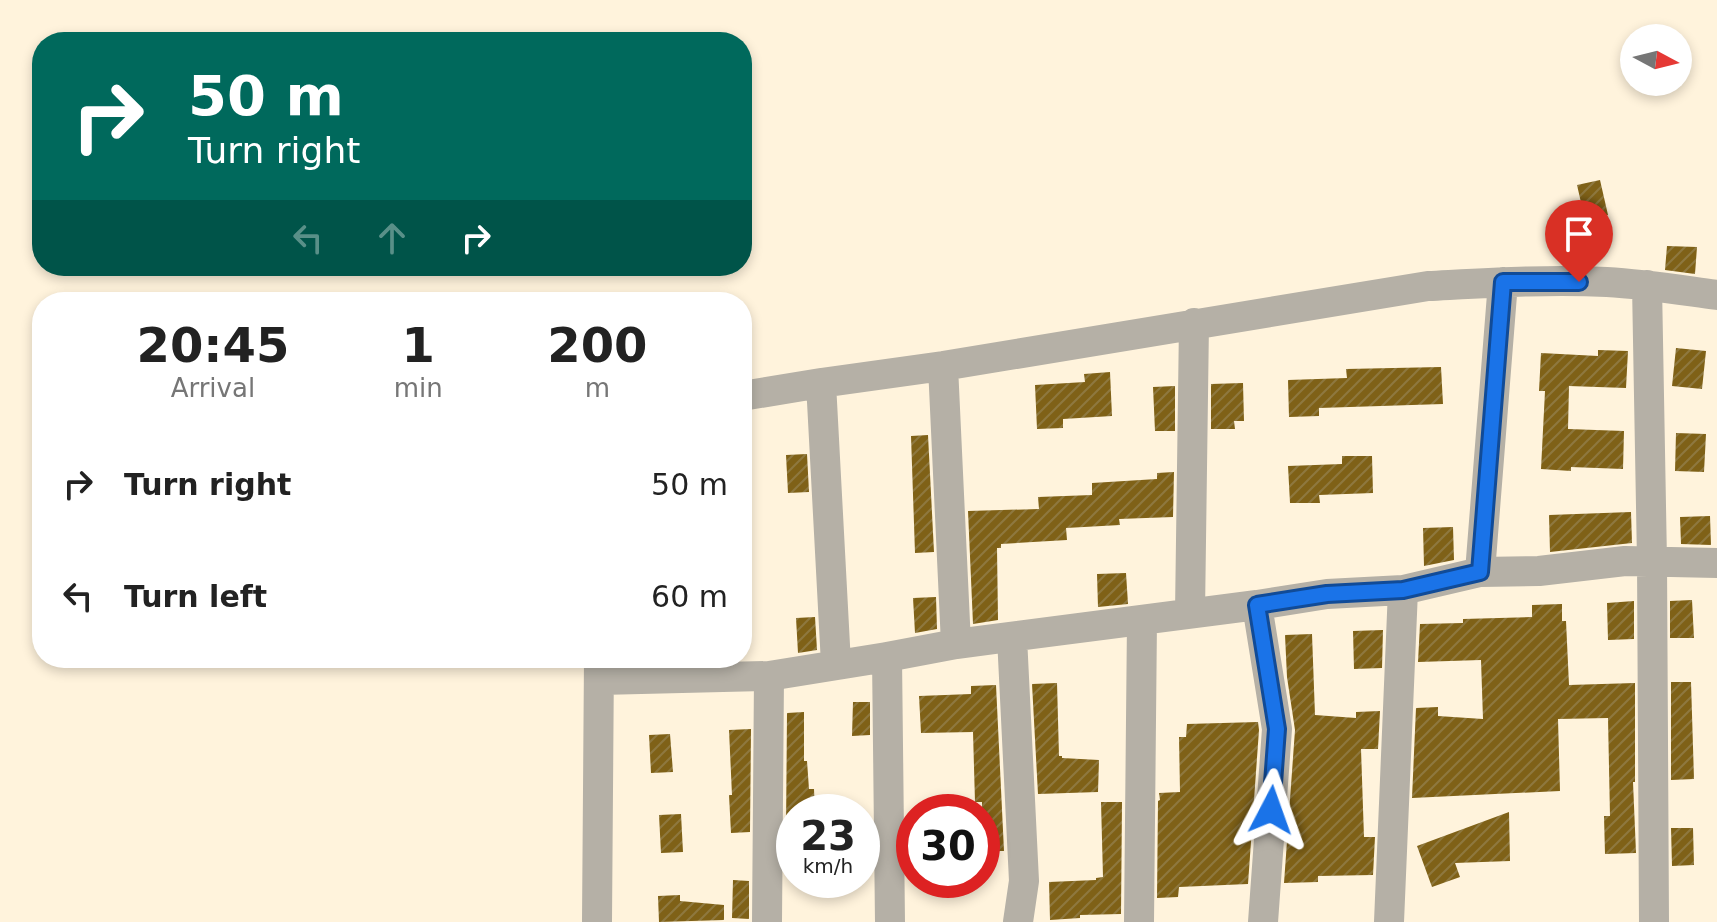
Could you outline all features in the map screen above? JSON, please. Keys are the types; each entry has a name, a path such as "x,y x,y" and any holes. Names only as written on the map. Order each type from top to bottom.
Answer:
{"street":[{"path":"1480,572 1503,282"},
{"path":"752,394 1428,286 1605,282 1717,295"},
{"path":"1647,285 1654,922"},
{"path":"1190,613 1194,323"},
{"path":"943,366 956,644"},
{"path":"821,383 836,664"},
{"path":"597,922 599,669 769,676 956,644 1327,594 1403,590 1480,572 1539,571 1625,561 1717,563"},
{"path":"1389,922 1403,590"},
{"path":"1257,605 1277,729 1263,922"},
{"path":"1139,922 1142,620"},
{"path":"1012,637 1024,881 1018,922"},
{"path":"887,657 890,922"},
{"path":"767,922 769,676"}],"building":[{"path":"1600,180 1608,215 1585,220 1577,185"},
{"path":"1667,246 1697,247 1695,274 1665,270"},
{"path":"1676,348 1706,351 1702,389 1672,386"},
{"path":"1598,350 1628,351 1626,388 1569,386 1568,429 1624,431 1623,469 1541,469 1545,391 1539,391 1541,353 1598,356"},
{"path":"1441,367 1443,404 1319,408 1319,416 1289,417 1288,380 1347,378 1346,369"},
{"path":"1110,372 1112,416 1063,419 1063,428 1037,429 1035,385 1085,382 1084,374"},
{"path":"1243,383 1244,421 1234,421 1235,429 1211,429 1211,384"},
{"path":"1175,386 1175,431 1155,431 1153,387"},
{"path":"1676,433 1706,434 1704,472 1675,471"},
{"path":"928,435 934,552 915,553 911,436"},
{"path":"807,454 809,492 788,493 786,455"},
{"path":"1342,456 1372,456 1373,493 1319,495 1320,503 1290,503 1288,466 1342,464"},
{"path":"1174,472 1173,517 1119,519 1120,525 1066,528 1067,540 1001,544 1001,548 997,548 998,620 973,624 968,511 1039,509 1038,497 1092,495 1092,483 1157,479 1157,473"},
{"path":"1631,512 1632,543 1550,552 1549,515"},
{"path":"1710,516 1711,545 1681,544 1680,517"},
{"path":"1453,527 1454,560 1424,566 1423,528"},
{"path":"1126,573 1128,604 1098,607 1097,574"},
{"path":"936,597 937,629 915,633 913,598"},
{"path":"1692,600 1694,638 1670,638 1670,601"},
{"path":"1634,601 1634,639 1608,640 1607,603"},
{"path":"1562,604 1562,621 1566,621 1569,685 1635,683 1633,782 1636,853 1605,854 1604,816 1610,816 1608,718 1558,719 1560,791 1412,798 1416,708 1438,707 1438,716 1483,719 1481,660 1418,662 1420,624 1532,617 1532,605"},
{"path":"815,617 817,650 798,653 796,618"},
{"path":"1383,630 1382,668 1354,669 1353,631"},
{"path":"1312,634 1315,715 1356,718 1356,712 1380,711 1378,749 1361,749 1364,837 1375,837 1373,875 1318,876 1318,882 1284,883 1295,730 1287,677 1285,635"},
{"path":"1671,682 1691,682 1694,779 1671,780"},
{"path":"1057,683 1059,756 1099,760 1098,792 1038,794 1032,684"},
{"path":"996,685 1004,851 1000,851 1000,794 975,794 973,732 921,733 919,696 971,694 971,686"},
{"path":"853,702 870,702 870,735 852,736"},
{"path":"804,712 804,761 807,761 809,789 814,789 814,794 786,794 787,713"},
{"path":"1258,722 1248,884 1179,887 1178,897 1157,898 1159,793 1180,792 1179,737 1186,737 1187,724"},
{"path":"751,729 750,832 731,833 729,730"},
{"path":"670,734 673,772 651,773 649,735"},
{"path":"1101,802 1122,802 1121,914 1080,915 1080,918 1050,920 1049,882 1103,877"},
{"path":"1509,812 1510,861 1455,863 1460,877 1432,887 1417,846"},
{"path":"681,814 683,852 661,853 659,815"},
{"path":"1671,828 1693,828 1694,865 1672,866"},
{"path":"733,880 749,881 749,919 732,918"},
{"path":"680,895 680,901 724,905 724,920 659,922 658,896"}],"route":[{"path":"1271,810 1277,729 1257,605 1327,594 1403,590 1480,572 1503,282 1579,282"}]}
